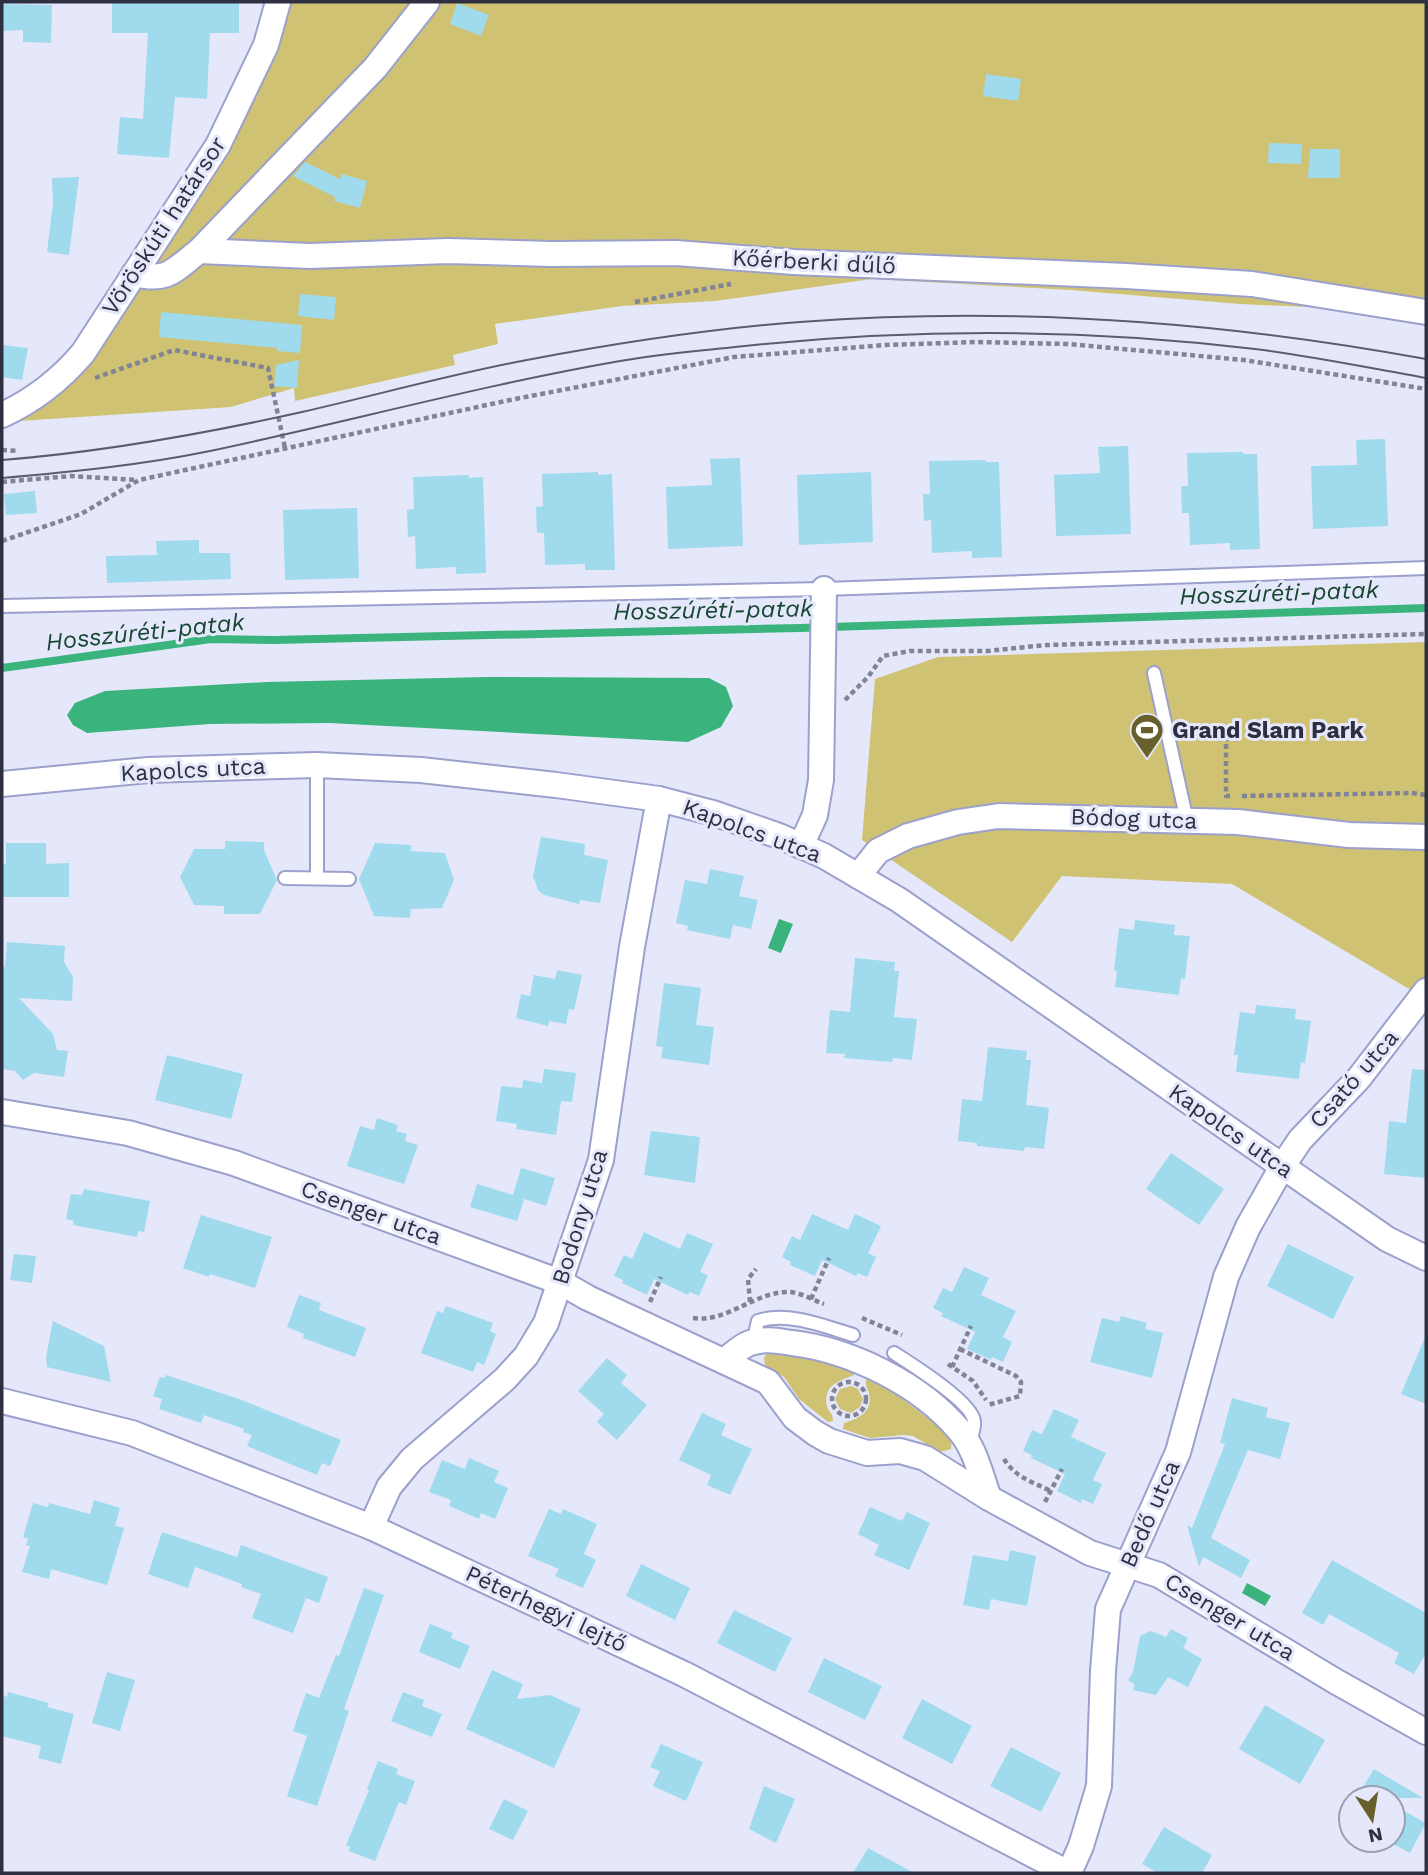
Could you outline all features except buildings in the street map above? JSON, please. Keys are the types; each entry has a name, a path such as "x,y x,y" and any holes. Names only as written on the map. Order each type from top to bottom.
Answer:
{"street":[{"name":"Vöröskúti határsor","path":"2,415 36,396 62,377 83,353 218,145 266,45 278,2"},
{"path":"134,274 154,279 173,272 199,251 375,68 427,2"},
{"name":"Kőérberki dűlő","path":"199,251 310,256 448,251 676,253 1252,284 1426,312"},
{"path":"801,846 815,815 819,795 824,706 824,598"},
{"name":"Kapolcs utca","path":"2,784 148,770 317,765 421,769 659,799 713,813 824,856 911,908 1282,1167 1387,1238 1426,1258"},
{"name":"Bodony utca","path":"371,1528 389,1487 412,1459 505,1379 526,1356 545,1323 601,1160 632,947 659,799"},
{"name":"Bódog utca","path":"858,876 878,851 908,836 958,822 999,816 1238,822 1349,835 1426,837"},
{"name":"Csató utca","path":"1282,1167 1300,1140 1359,1078 1426,991"},
{"name":"Csenger utca","path":"2,1112 128,1133 234,1163 560,1282 588,1298 768,1382 795,1418 822,1437 847,1448 867,1452 900,1451 925,1458 989,1498 1090,1553 1159,1575 1335,1681 1426,1731"},
{"name":"Bedő utca","path":"1068,1873 1086,1834 1099,1786 1108,1609 1178,1452 1226,1277 1248,1227 1282,1167"},
{"path":"724,1361 748,1343 767,1339 815,1345 876,1368 901,1382 942,1413 961,1432 970,1447 989,1498"},
{"name":"Péterhegyi lejtő","path":"2,1401 132,1433 371,1528 684,1674 1068,1873"}],"lane":[{"path":"2,606 824,598 1426,568"},
{"path":"1154,673 1187,821"},
{"path":"317,765 317,878"},
{"path":"285,878 349,879"},
{"path":"753,1342 758,1321 774,1317 807,1322 853,1335"},
{"path":"894,1353 936,1380 970,1412 974,1420 970,1447"}],"path":[{"path":"635,302 738,283 769,260"},
{"path":"2,482 71,476 139,480 510,400 734,357 885,345 976,342 1068,344 1244,360 1426,389"},
{"path":"69,369 95,378 174,350 268,368 285,448"},
{"path":"2,450 18,451"},
{"path":"2,541 80,514 139,480"},
{"path":"824,706 848,699 883,656 910,651 988,651 1059,644 1426,634"},
{"path":"1167,730 1219,729 1219,739 1240,739"},
{"path":"1226,739 1226,796 1426,795"},
{"path":"811,1299 829,1258"},
{"path":"750,1302 748,1279 756,1269"},
{"path":"648,1307 661,1277"},
{"path":"952,1367 971,1326"},
{"path":"960,1349 1016,1376 1021,1382 1020,1395 988,1405"},
{"path":"845,1382 856,1384 866,1396 864,1408 856,1415 839,1414 832,1405 832,1394 845,1382"},
{"path":"1040,1514 1062,1469"}],"shaded area":[{"path":"278,2 1426,2 1426,312 1240,304 1070,290 872,279 715,301 622,306 495,324 498,344 453,355 455,365 295,401 294,388 231,407 19,421 18,408 62,377 218,145"},
{"name":"Grand Slam Park","path":"1426,642 1426,999 1232,884 1062,876 1012,942 862,840 875,679 938,657"},
{"path":"486,677 709,678 726,687 733,706 721,727 688,742 330,723 210,724 87,733 73,725 67,715 75,703 105,691 267,682"},
{"path":"779,919 793,924 781,953 768,948"},
{"path":"768,1351 803,1354 855,1370 854,1375 830,1388 826,1399 833,1421 828,1422 799,1399 784,1377 765,1366 764,1358"},
{"path":"867,1377 911,1405 952,1438 951,1449 940,1452 913,1436 870,1438 843,1429 844,1423 859,1417 869,1406"},
{"path":"851,1386 858,1389 863,1399 860,1407 851,1413 840,1409 835,1399 840,1389"},
{"path":"1247,1583 1271,1596 1265,1606 1242,1593"}],"waterway":[{"name":"Hosszúréti-patak","path":"2,668 211,639 274,640 800,628 1426,608"}],"tram line":[{"path":"2,460 190,435 302,412 443,378 595,348 800,322 957,316 1114,320 1270,335 1426,359"},
{"path":"2,478 184,456 517,381 620,361 677,353 865,336 995,333 1125,337 1276,352 1426,378"}],"place":[{"name":"Grand Slam Park","path":"1147,760"}]}
